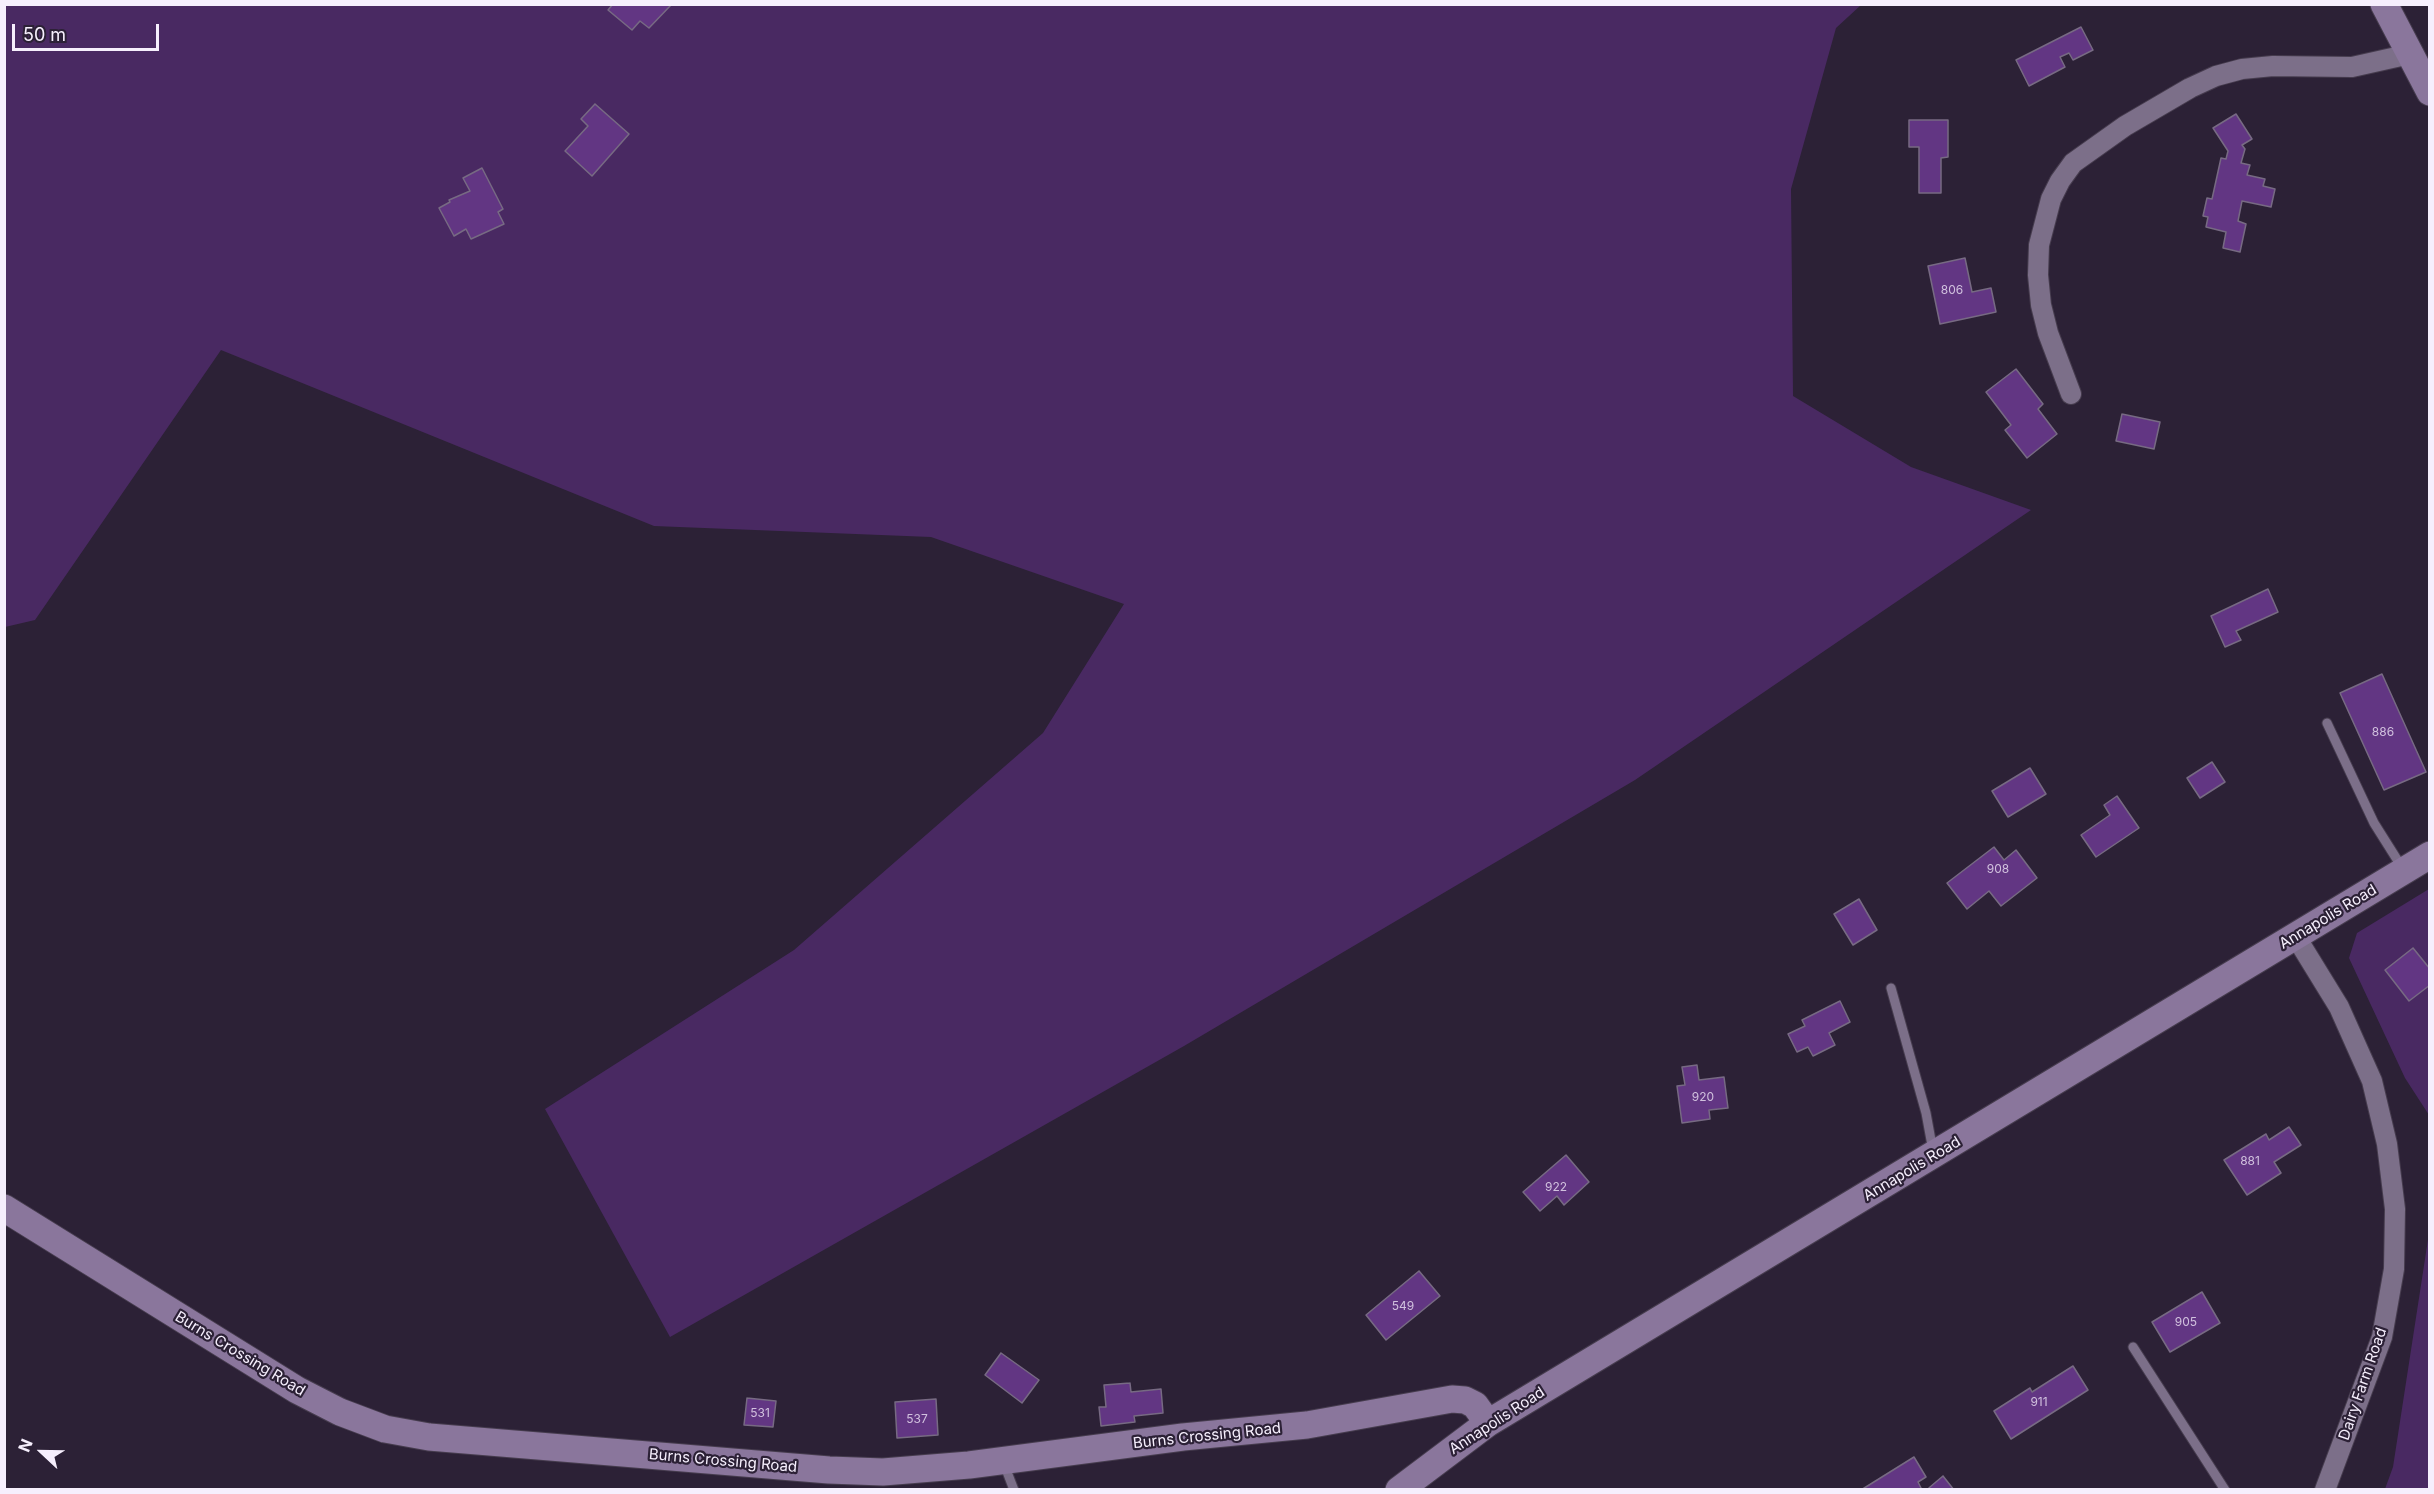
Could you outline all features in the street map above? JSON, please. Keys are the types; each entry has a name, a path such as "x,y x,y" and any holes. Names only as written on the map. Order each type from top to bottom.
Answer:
{"main road":[{"path":"2384,4 2430,92"},
{"name":"Annapolis Road","path":"1399,1490 1488,1423 2430,855"},
{"name":"Burns Crossing Road","path":"4,1208 297,1390 340,1412 385,1429 429,1437 829,1470 883,1472 1003,1461 1183,1437 1307,1425 1452,1399 1475,1405 1488,1423"}],"street":[{"path":"2071,394 2048,333 2041,305 2038,275 2039,245 2051,200 2060,181 2073,163 2125,126 2190,88 2216,76 2242,69 2273,66 2352,67 2410,54"},
{"name":"Dairy Farm Road","path":"2296,937 2338,1007 2372,1081 2387,1144 2394,1209 2394,1269 2382,1336 2325,1490"}],"lane":[{"path":"2327,723 2374,823 2404,871"},
{"path":"1891,988 1926,1113 1934,1156"},
{"path":"2133,1347 2225,1490"},
{"path":"1003,1461 1014,1490"}],"shaded area":[{"path":"4,5 1861,5 1836,28 1791,189 1793,396 1911,467 2031,510 1635,780 1184,1046 670,1337 545,1109 794,950 1043,733 1124,604 931,537 654,526 221,350 35,620 5,627"},
{"path":"2429,889 2429,1115 2405,1078 2349,958 2357,933"},
{"path":"2429,1233 2429,1489 2385,1489 2393,1467"}],"building":[{"path":"613,4 672,4 649,28 640,21 632,30 608,10"},
{"path":"2081,27 2093,50 2073,60 2069,53 2060,57 2065,67 2029,86 2016,60"},
{"path":"595,104 629,134 592,176 565,151 588,126 581,119"},
{"path":"2236,114 2252,139 2242,145 2245,149 2241,163 2250,165 2247,175 2265,179 2263,186 2275,189 2271,207 2242,201 2238,221 2246,224 2240,252 2223,248 2226,232 2206,227 2208,217 2203,216 2207,198 2212,199 2221,158 2226,159 2228,151 2213,128"},
{"path":"1909,120 1948,120 1948,157 1941,158 1941,193 1919,193 1919,147 1909,147"},
{"path":"482,168 503,209 498,212 504,224 471,239 466,229 454,236 439,208 450,202 449,200 470,191 463,178"},
{"path":"1965,258 1972,292 1991,288 1996,312 1940,324 1928,266"},
{"path":"2016,369 2043,404 2038,409 2057,434 2027,458 2005,430 2011,425 1986,392"},
{"path":"2122,414 2160,422 2154,449 2116,441"},
{"path":"2268,589 2278,612 2236,631 2241,640 2225,647 2211,616"},
{"path":"2382,674 2426,772 2384,790 2340,693"},
{"path":"2212,762 2225,782 2200,798 2187,778"},
{"path":"2030,768 2046,794 2008,817 1992,791"},
{"path":"2117,796 2139,828 2096,857 2081,835 2110,815 2104,805"},
{"path":"1994,847 2004,860 2016,850 2037,878 2001,906 1989,891 1967,909 1947,883"},
{"path":"1859,899 1877,930 1853,945 1834,914"},
{"path":"2413,948 2430,969 2430,985 2409,1001 2385,970"},
{"path":"1840,1001 1850,1022 1829,1033 1835,1045 1813,1056 1808,1047 1797,1052 1788,1034 1805,1026 1802,1020"},
{"path":"1697,1065 1699,1080 1724,1077 1728,1108 1709,1110 1710,1119 1682,1123 1677,1086 1685,1085 1682,1067"},
{"path":"2289,1127 2301,1145 2274,1162 2281,1173 2247,1195 2224,1160 2266,1134 2269,1140"},
{"path":"1566,1155 1589,1182 1564,1205 1557,1196 1540,1211 1523,1192"},
{"path":"1419,1271 1440,1296 1386,1340 1366,1315"},
{"path":"2202,1292 2220,1323 2170,1352 2152,1322"},
{"path":"1001,1353 1039,1380 1022,1403 985,1375"},
{"path":"2073,1366 2088,1390 2011,1439 1994,1411 2030,1388 2032,1392"},
{"path":"1130,1383 1131,1392 1161,1389 1163,1413 1134,1416 1135,1422 1101,1426 1099,1407 1106,1407 1104,1385"},
{"path":"747,1398 776,1401 773,1427 744,1425"},
{"path":"936,1399 938,1435 897,1438 895,1402"},
{"path":"1914,1457 1926,1477 1918,1482 1922,1490 1861,1490"},
{"path":"1943,1476 1954,1490 1927,1490 1930,1487"}]}
